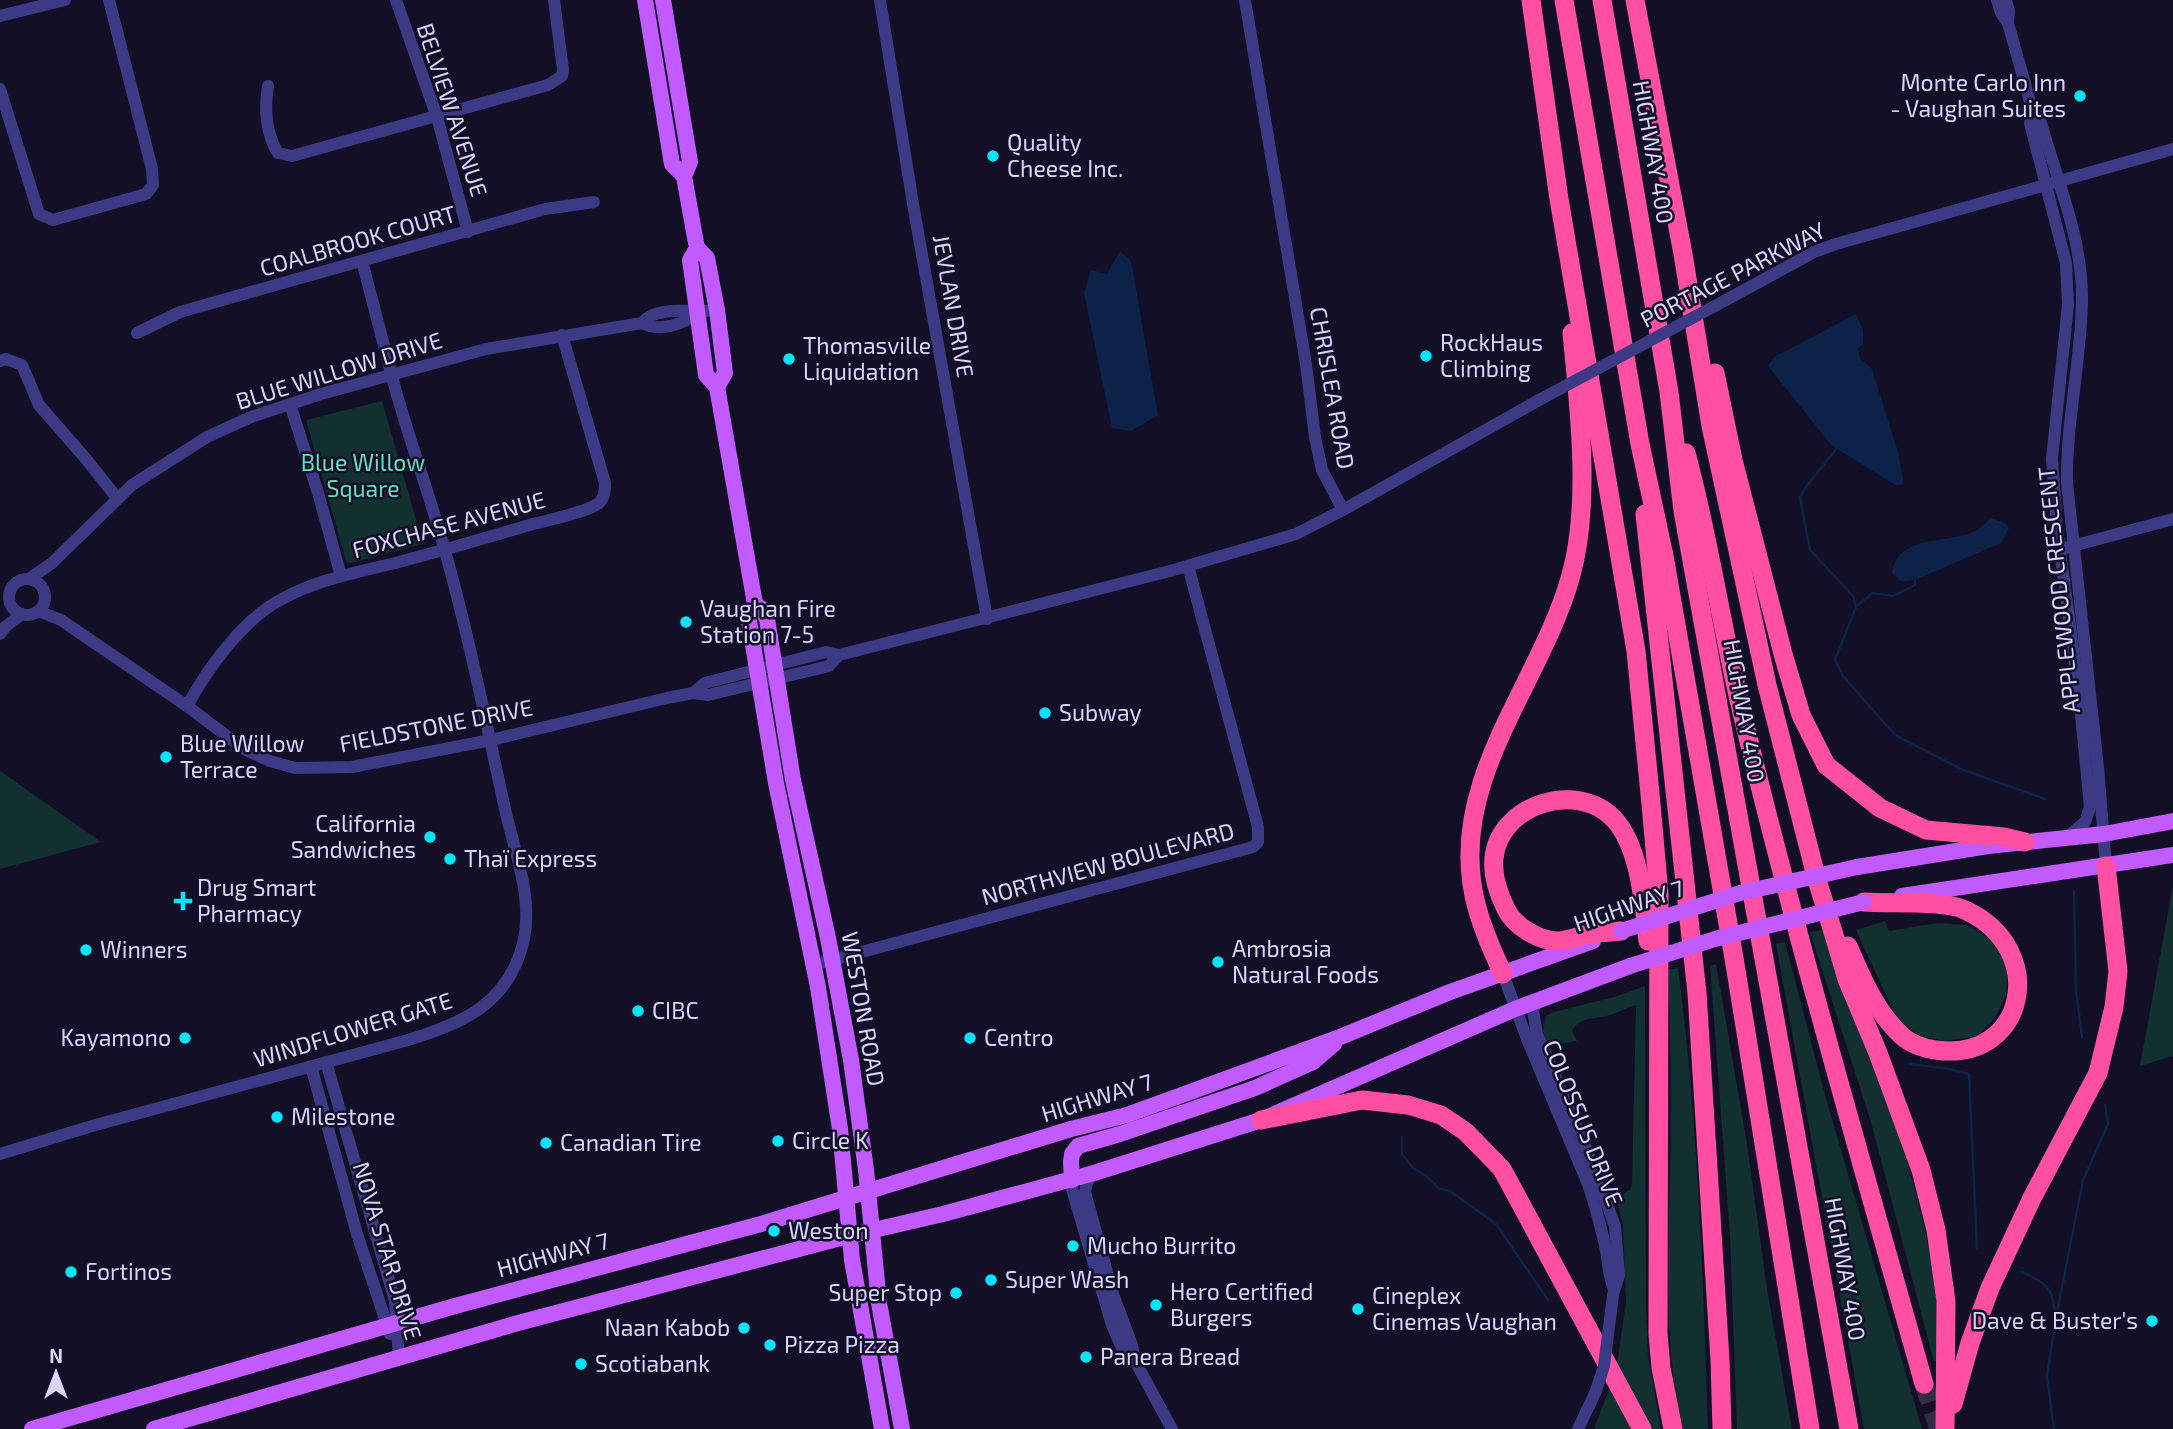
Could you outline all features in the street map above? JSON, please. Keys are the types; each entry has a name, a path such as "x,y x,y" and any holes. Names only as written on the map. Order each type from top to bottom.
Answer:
{"highway":[{"path":"1531,0 1559,199 1636,651 1659,894 1658,1334 1673,1429"},
{"path":"1564,0 1640,444 1664,556 1734,958 1810,1429"},
{"name":"HIGHWAY 400","path":"1602,0 1670,392 1683,511 1849,1429"},
{"path":"1635,0 1683,254 1711,426 1767,685 1817,880 1847,979 1878,1053 1920,1170 1936,1230 1946,1301 1946,1429"},
{"path":"1503,974 1471,883 1470,843 1476,803 1492,756 1553,626 1572,575 1582,498 1573,346 1559,199"},
{"path":"1683,254 1708,338 1733,460 1783,654 1801,715 1826,765 1880,808 1926,830 2004,837 2025,842"},
{"path":"1670,392 1699,506 1743,719 1809,971 1924,1384"},
{"path":"1640,444 1648,547 1697,993 1720,1360 1721,1429"},
{"path":"1621,931 1557,941 1528,933 1508,915 1496,888 1494,857 1503,830 1514,818 1530,808 1557,800 1585,802 1614,819 1630,846 1633,857 1644,902 1652,986 1659,1003"},
{"path":"1946,1429 1966,1355 1990,1288 2032,1198 2098,1073 2114,1007 2118,971 2106,866"},
{"path":"1817,880 1829,893 1865,985 1884,1018 1905,1039 1926,1049 1966,1051 1983,1044 2000,1030 2011,1014 2019,990 2018,970 2012,952 1997,930 1963,908 1919,902 1864,902"},
{"path":"1261,1120 1362,1100 1408,1105 1441,1115 1466,1132 1502,1169 1642,1429"}],"main road":[{"name":"WESTON ROAD","path":"645,0 672,164 684,177"},
{"name":"WESTON ROAD","path":"663,0 690,162 684,177 696,248 690,260 706,375 717,387 755,604 748,615 776,783 813,965 840,1129 848,1236 882,1429"},
{"name":"WESTON ROAD","path":"696,248 707,258 717,310 725,373 717,387"},
{"name":"WESTON ROAD","path":"755,604 762,609 767,619 796,793 851,1060 869,1191 880,1303 902,1429"},
{"name":"HIGHWAY 7","path":"32,1429 392,1324 846,1199 1071,1129 1127,1115 1340,1037 1450,992 1621,931 1740,893 1857,867 2025,842 2104,834 2173,821"},
{"path":"154,1429 518,1323 1072,1180 1261,1120 1515,1009 1630,966 1727,936 1864,902 2173,855"},
{"path":"1072,1180 1072,1154 1078,1146 1255,1088 1313,1062 1340,1037"}],"street":[{"path":"0,16 65,0"},
{"path":"0,89 39,214 53,220 146,194 153,185 152,169 109,0"},
{"name":"BELVIEW AVENUE","path":"396,0 402,25 437,117 468,232"},
{"path":"268,86 265,101 267,122 275,149 282,155 292,156 548,85 562,76 564,61 554,0"},
{"name":"JEVLAN DRIVE","path":"880,0 914,211 986,619"},
{"name":"CHRISLEA ROAD","path":"1245,0 1306,364 1315,437 1322,470 1343,510"},
{"name":"APPLEWOOD CRESCENT","path":"1997,0 2008,23 2032,109 2040,119 2052,183 2078,247 2082,301 2066,451 2066,548 2090,807 2085,822 2067,837"},
{"name":"APPLEWOOD CRESCENT","path":"2006,0 2008,23"},
{"name":"PORTAGE PARKWAY","path":"1343,510 1539,400 1814,252 2173,149"},
{"name":"COALBROOK COURT","path":"137,333 180,312 545,209 594,202"},
{"name":"WINDFLOWER GATE","path":"0,1154 455,1025 486,1005 502,990 524,940 526,909 491,740 445,550 392,375 362,261"},
{"name":"BLUE WILLOW DRIVE","path":"29,579 51,564 132,485 207,437 268,411 486,348 642,323 648,316 683,309 697,313 717,310"},
{"name":"FOXCHASE AVENUE","path":"187,706 205,675 226,649 253,621 279,600 311,585 341,576 445,550 591,507 603,498 605,483 562,335"},
{"path":"0,361 6,359 22,365 39,405 117,498"},
{"path":"290,404 341,576"},
{"path":"777,672 829,666 839,655 1188,566 1296,534 1343,510"},
{"path":"2066,548 2173,519"},
{"name":"APPLEWOOD CRESCENT","path":"2066,548 2106,866"},
{"name":"BLUE WILLOW DRIVE","path":"42,600 51,564"},
{"name":"NORTHVIEW BOULEVARD","path":"813,965 1254,847 1258,842 1258,827 1188,566"},
{"path":"2,630 42,600 37,582 29,579 13,586 9,598 11,604 22,614"},
{"name":"FIELDSTONE DRIVE","path":"42,600 61,620 187,706 244,749 270,761 295,768 352,767 491,740 621,707 693,693 708,695 777,672"},
{"path":"2,630 11,604"},
{"name":"COLOSSUS DRIVE","path":"1503,974 1515,1009 1532,1036 1541,1058 1596,1207 1614,1292 1604,1366 1578,1429"},
{"name":"COLOSSUS DRIVE","path":"1532,1036 1533,1010 1538,1000"},
{"name":"NOVA STAR DRIVE","path":"326,1062 395,1301 392,1324"},
{"name":"NOVA STAR DRIVE","path":"311,1066 358,1234 392,1324 399,1357"},
{"path":"1094,1173 1087,1182 1085,1192 1135,1361"},
{"path":"1072,1180 1072,1189 1112,1325 1122,1348 1135,1361 1172,1429"}],"green space":[{"name":"Blue Willow Square","path":"382,401 423,544 347,564 306,420"},
{"path":"0,771 101,842 0,869"},
{"path":"2173,885 2173,1056 2140,1066"},
{"path":"1885,921 1889,931 1937,923 1967,925 1995,942 2008,963 2006,996 1995,1018 1977,1036 1944,1041 1917,1035 1896,1017 1856,930"},
{"path":"1823,930 1875,1066 1920,1208 1937,1303 1938,1325 1934,1362 1871,1122 1810,932"},
{"path":"1785,942 1825,1095 1922,1429 1864,1429 1776,944"},
{"path":"1716,964 1792,1429 1737,1429 1730,1236 1710,966"},
{"path":"1678,968 1695,1140 1708,1429 1683,1429 1671,1352 1668,1275 1671,1101 1668,970"},
{"path":"1645,986 1646,1309 1648,1357 1661,1429 1649,1429 1617,1364 1626,1303 1623,1225 1616,1198 1630,1190 1632,1184 1636,1005 1606,1016 1581,1021 1572,1031 1577,1041 1548,1046 1543,1031 1546,1016 1554,1012"},
{"path":"1611,1384 1634,1429 1594,1429"}],"water":[{"path":"1120,251 1131,261 1158,415 1131,431 1112,428 1084,293 1091,270 1107,274"},
{"path":"1856,314 1863,330 1863,344 1858,348 1860,359 1872,369 1898,452 1904,484 1897,486 1831,445 1768,366 1774,357"},
{"path":"1991,518 2005,523 2009,528 2001,543 1915,580 1902,581 1892,574 1896,561 1903,552 1913,546 1962,536 1980,528"}],"waterway":[{"path":"1837,448 1800,497 1810,550 1853,596 1856,607"},
{"path":"1915,580 1915,585 1893,596 1872,593 1856,607 1835,660 1843,676 1895,735 1961,769 2045,799"},
{"path":"2074,891 2076,990 2082,1037"},
{"path":"1910,1064 1969,1074 1977,1249"},
{"path":"2054,1429 2047,1376 2055,1323 2083,1180 2108,1124 2105,1105"},
{"path":"1402,1137 1402,1154 1413,1168 1440,1189 1450,1191 1496,1224 1548,1300"},
{"path":"2022,1272 2048,1288 2053,1300 2055,1318"}],"tunnel":[{"path":"1924,1384 1939,1429"}],"place":[{"name":"Monte Carlo Inn - Vaughan Suites","path":"2080,96"},
{"name":"Quality Cheese Inc.","path":"993,156"},
{"name":"RockHaus Climbing","path":"1426,356"},
{"name":"Thomasville Liquidation","path":"789,359"},
{"name":"Vaughan Fire Station 7-5","path":"686,622"},
{"name":"Subway","path":"1045,713"},
{"name":"Blue Willow Terrace","path":"166,757"},
{"name":"California Sandwiches","path":"430,837"},
{"name":"Thaï Express","path":"450,859"},
{"name":"Drug Smart Pharmacy","path":"183,901"},
{"name":"Winners","path":"86,950"},
{"name":"Ambrosia Natural Foods","path":"1218,962"},
{"name":"CIBC","path":"638,1011"},
{"name":"Kayamono","path":"185,1038"},
{"name":"Centro","path":"970,1038"},
{"name":"Milestone","path":"277,1117"},
{"name":"Circle K","path":"778,1141"},
{"name":"Canadian Tire","path":"546,1143"},
{"name":"Weston","path":"774,1231"},
{"name":"Mucho Burrito","path":"1073,1246"},
{"name":"Fortinos","path":"71,1272"},
{"name":"Super Wash","path":"991,1280"},
{"name":"Super Stop","path":"956,1293"},
{"name":"Hero Certified Burgers","path":"1156,1305"},
{"name":"Cineplex Cinemas Vaughan","path":"1358,1309"},
{"name":"Dave & Buster's","path":"2152,1321"},
{"name":"Naan Kabob","path":"744,1328"},
{"name":"Pizza Pizza","path":"770,1345"},
{"name":"Panera Bread","path":"1086,1357"},
{"name":"Scotiabank","path":"581,1364"}]}
